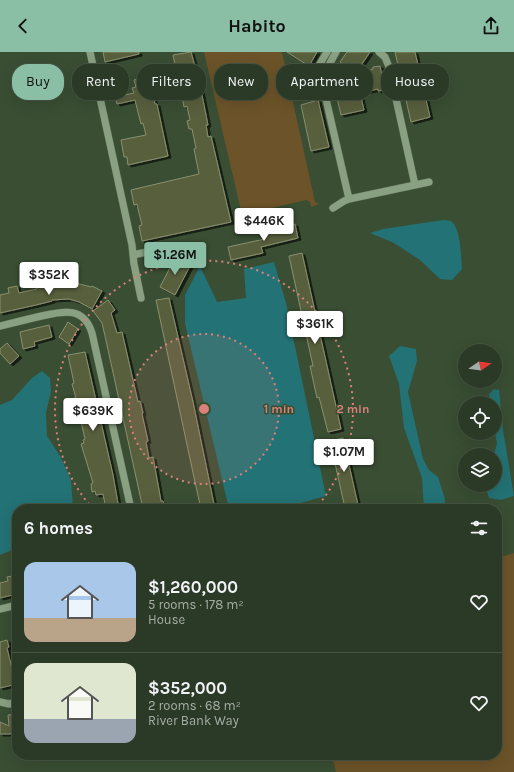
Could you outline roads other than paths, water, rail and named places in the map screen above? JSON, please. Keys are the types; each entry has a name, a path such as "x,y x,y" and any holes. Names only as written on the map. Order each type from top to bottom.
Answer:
{"street":[{"path":"90,52 132,245 141,298"},
{"path":"320,64 328,52"},
{"path":"329,64 336,52"},
{"path":"380,52 385,57 389,67 416,185"},
{"path":"326,100 349,199"},
{"path":"333,208 349,199 429,182"},
{"path":"134,255 165,248"},
{"path":"0,326 63,311 76,313 87,321 92,333 130,504"},
{"path":"0,609 12,606"},
{"path":"0,702 12,703"}],"water":[{"path":"443,220 452,222 459,237 462,269 452,280 440,279 420,260 394,243 370,233 383,229"},
{"path":"274,262 286,303 326,496 297,504 228,504 185,323 185,295 200,266 217,302 246,298 244,269"},
{"path":"400,346 416,349 417,361 408,392 423,459 429,470 438,477 445,499 444,504 424,504 422,478 404,428 399,384 389,356"},
{"path":"42,371 50,378 51,391 46,413 47,436 60,456 71,480 73,504 12,504 12,550 0,555 0,405 12,400 32,378"},
{"path":"494,389 499,390 500,396 489,396 489,394"},
{"path":"502,420 514,496 501,500 489,498 487,492 502,492 502,448 496,448 496,440 502,440"}]}
